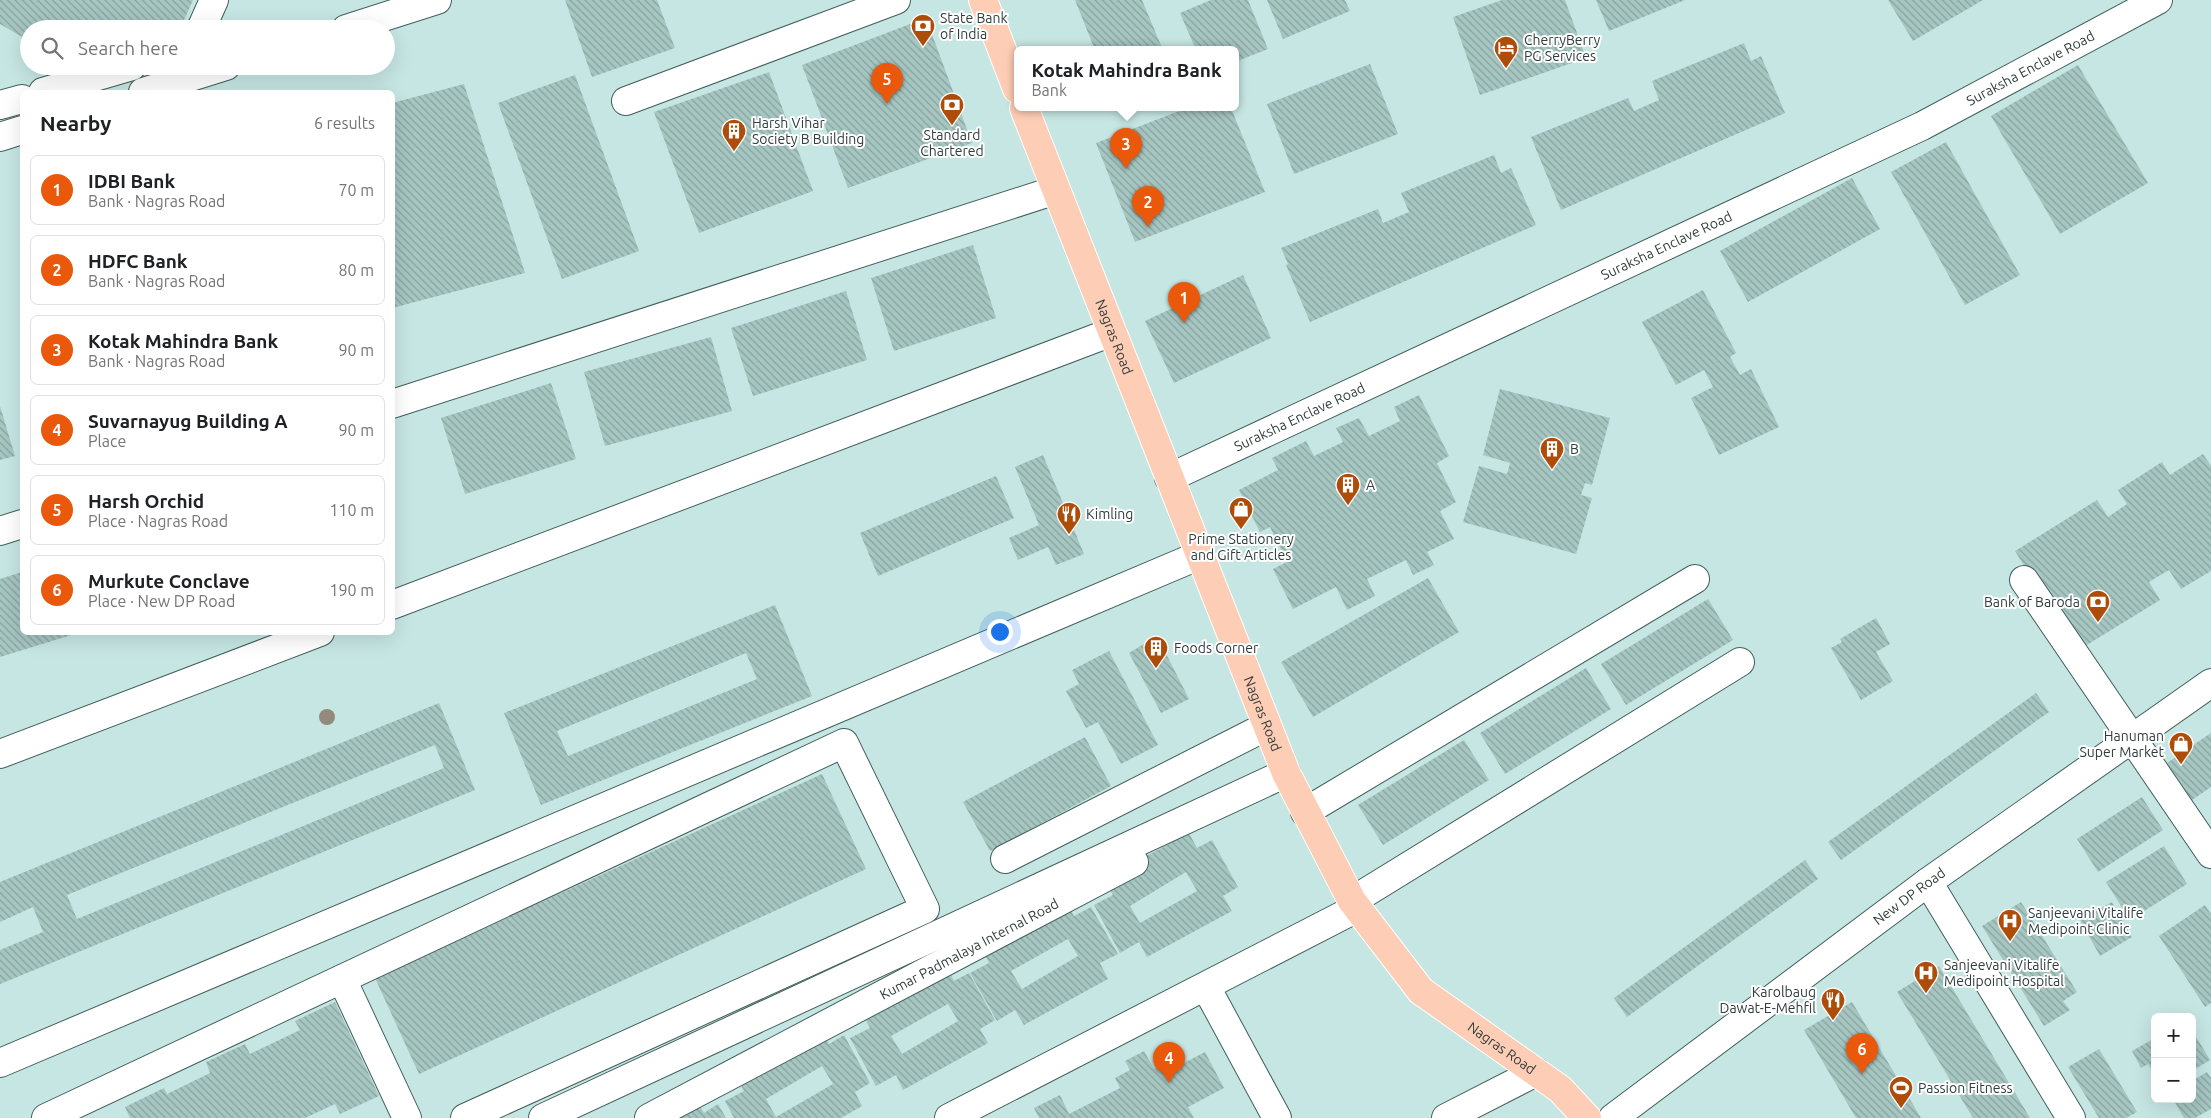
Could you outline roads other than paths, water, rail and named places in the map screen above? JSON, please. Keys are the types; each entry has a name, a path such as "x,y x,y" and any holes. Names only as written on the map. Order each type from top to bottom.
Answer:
{"main road":[{"path":"982,0 1014,81"},
{"name":"Nagras Road","path":"1025,111 1288,777 1357,909 1421,991 1560,1089 1587,1118"}],"street":[{"path":"205,20 214,0"},
{"path":"374,20 437,0"},
{"path":"626,101 896,0"},
{"name":"Suraksha Enclave Road","path":"1169,478 1922,126 2158,0"},
{"path":"50,90 101,75"},
{"path":"149,90 197,75"},
{"path":"0,105 20,100"},
{"path":"0,137 20,131"},
{"path":"395,403 1056,190"},
{"path":"395,604 1112,332"},
{"path":"0,531 20,525"},
{"path":"0,1063 1200,555"},
{"path":"1305,812 1695,579"},
{"path":"2024,580 2133,737 2211,854"},
{"path":"0,754 312,635"},
{"path":"989,1118 1212,998 1357,909 1740,662"},
{"name":"New DP Road","path":"1613,1118 1928,882 2211,683"},
{"path":"1005,859 1267,726"},
{"path":"46,1118 844,743 925,909 465,1118"},
{"path":"543,1118 1288,777"},
{"name":"Kumar Padmalaya Internal Road","path":"649,1118 1288,777"},
{"path":"1928,882 2071,1118"},
{"path":"949,1118 1357,909"},
{"path":"342,979 407,1118"},
{"path":"1212,998 1277,1118"},
{"path":"1446,1118 1536,1072"}],"place":[{"name":"State Bank of India","path":"923,47"},
{"name":"CherryBerry PG Services","path":"1506,69"},
{"name":"Harsh Orchid","path":"887,104"},
{"name":"Standard Chartered","path":"952,126"},
{"name":"Harsh Vihar Society B Building","path":"734,152"},
{"name":"Kotak Mahindra Bank","path":"1126,169"},
{"name":"HDFC Bank","path":"1148,227"},
{"name":"IDBI Bank","path":"1184,323"},
{"name":"B","path":"1552,470"},
{"name":"A","path":"1348,506"},
{"name":"Prime Stationery and Gift Articles","path":"1241,530"},
{"name":"Kimling","path":"1069,535"},
{"name":"Bank of Baroda","path":"2098,623"},
{"name":"Foods Corner","path":"1156,669"},
{"name":"Hanuman Super Market","path":"2181,765"},
{"name":"Sanjeevani Vitalife Medipoint Clinic","path":"2010,942"},
{"name":"Sanjeevani Vitalife Medipoint Hospital","path":"1926,994"},
{"name":"Karolbaug Dawat-E-Mehfil","path":"1833,1021"},
{"name":"Murkute Conclave","path":"1862,1074"},
{"name":"Suvarnayug Building A","path":"1169,1083"},
{"name":"Passion Fitness","path":"1901,1109"}]}
